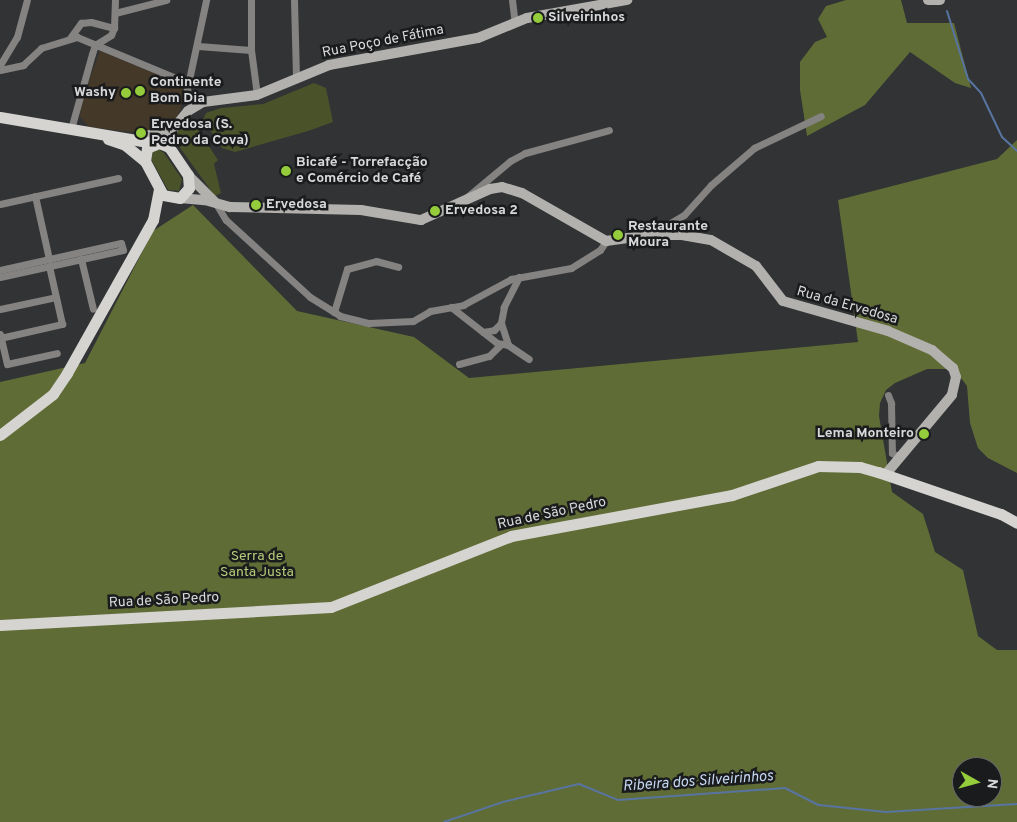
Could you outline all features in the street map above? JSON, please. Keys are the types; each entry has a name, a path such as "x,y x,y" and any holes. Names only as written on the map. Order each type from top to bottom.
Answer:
{"main road":[{"path":"0,117 158,143 175,156 188,175 189,188 152,220"},
{"path":"0,435 53,394 152,220 159,190 145,161 125,145 87,132"},
{"path":"145,161 145,150 158,143"},
{"path":"159,190 176,198"},
{"name":"Rua de São Pedro","path":"0,625 331,607 511,536 732,495 818,466 860,467 1001,514 1017,523"}],"street":[{"path":"0,65 18,37 27,0"},
{"path":"71,130 96,46 107,40 114,28 115,0"},
{"path":"115,13 166,0"},
{"path":"192,108 188,100 188,83 198,46 206,0"},
{"path":"251,0 250,50 257,95"},
{"path":"294,0 296,78"},
{"path":"512,0 516,23"},
{"name":"Rua Poço de Fátima","path":"158,143 192,108 204,102 257,95 328,65 488,36 529,17 627,0"},
{"path":"928,0 940,0"},
{"path":"0,70 23,65 41,48 70,38 81,23 91,22 114,28"},
{"path":"70,38 96,46 188,83"},
{"path":"198,46 250,50"},
{"path":"650,235 684,215 711,185 754,148 822,116"},
{"path":"125,137 157,136 174,127"},
{"path":"174,127 175,156"},
{"path":"462,202 504,166 525,154 608,130"},
{"path":"176,198 214,202 230,207 361,210 421,220 502,187 522,193 606,242 600,250 571,268 518,278 495,285 463,305 430,311 413,321 389,324 354,321 334,312 282,274 226,220 214,202 188,175"},
{"path":"0,204 118,178"},
{"path":"35,196 62,324 0,336 7,364 57,353"},
{"name":"Rua da Ervedosa","path":"606,242 650,235 682,235 711,240 756,266 774,292 788,303 888,331 945,359 956,376 952,395 900,456 889,476"},
{"path":"0,270 49,263 82,259 123,250 121,243 49,263 0,277"},
{"path":"82,259 92,309"},
{"path":"334,312 346,269 376,261 398,266"},
{"path":"508,346 501,323 504,307 518,278"},
{"path":"0,310 56,297"},
{"path":"451,307 500,345 508,346 529,359"},
{"path":"483,332 494,330 501,323"},
{"path":"459,364 489,356 500,345"},
{"path":"888,395 891,403 892,453 900,456"}],"shaded area":[{"path":"100,51 184,85 181,109 173,122 160,131 131,132 89,127 80,117 82,100"}],"green space":[{"path":"846,0 901,0 907,23 954,23 971,88 955,83 910,52 865,105 807,136 800,90 800,62 815,42 827,37 818,19 826,6"},
{"path":"314,83 326,88 333,122 308,131 235,152 222,148 203,120 206,113 221,108 263,104"},
{"path":"185,124 195,125 218,160 214,164 221,193 215,196 175,141 177,132"},
{"name":"Serra de Santa Justa","path":"1017,140 1017,473 988,458 978,448 970,423 967,386 958,374 946,369 927,369 895,383 886,390 880,403 879,416 892,492 923,514 935,552 963,570 978,636 997,650 1017,650 1017,822 0,822 0,382 85,363 153,231 193,205 297,311 414,337 469,378 858,342 838,200 997,159"},
{"path":"158,149 164,153 182,179 179,191 168,190 151,159 153,152"}],"waterway":[{"path":"947,11 968,79 981,93 1002,137 1017,151"},
{"name":"Ribeira dos Silveirinhos","path":"444,822 503,802 579,784 618,800 785,788 819,805 886,812 1017,804"}],"place":[{"name":"Silveirinhos","path":"538,18"},
{"name":"Continente Bom Dia","path":"140,91"},
{"name":"Washy","path":"126,93"},
{"name":"Ervedosa (S. Pedro da Cova)","path":"141,133"},
{"name":"Bicafé - Torrefacção e Comércio de Café","path":"286,171"},
{"name":"Ervedosa","path":"256,205"},
{"name":"Ervedosa 2","path":"435,211"},
{"name":"Restaurante Moura","path":"618,235"},
{"name":"Lema Monteiro","path":"924,434"}]}
